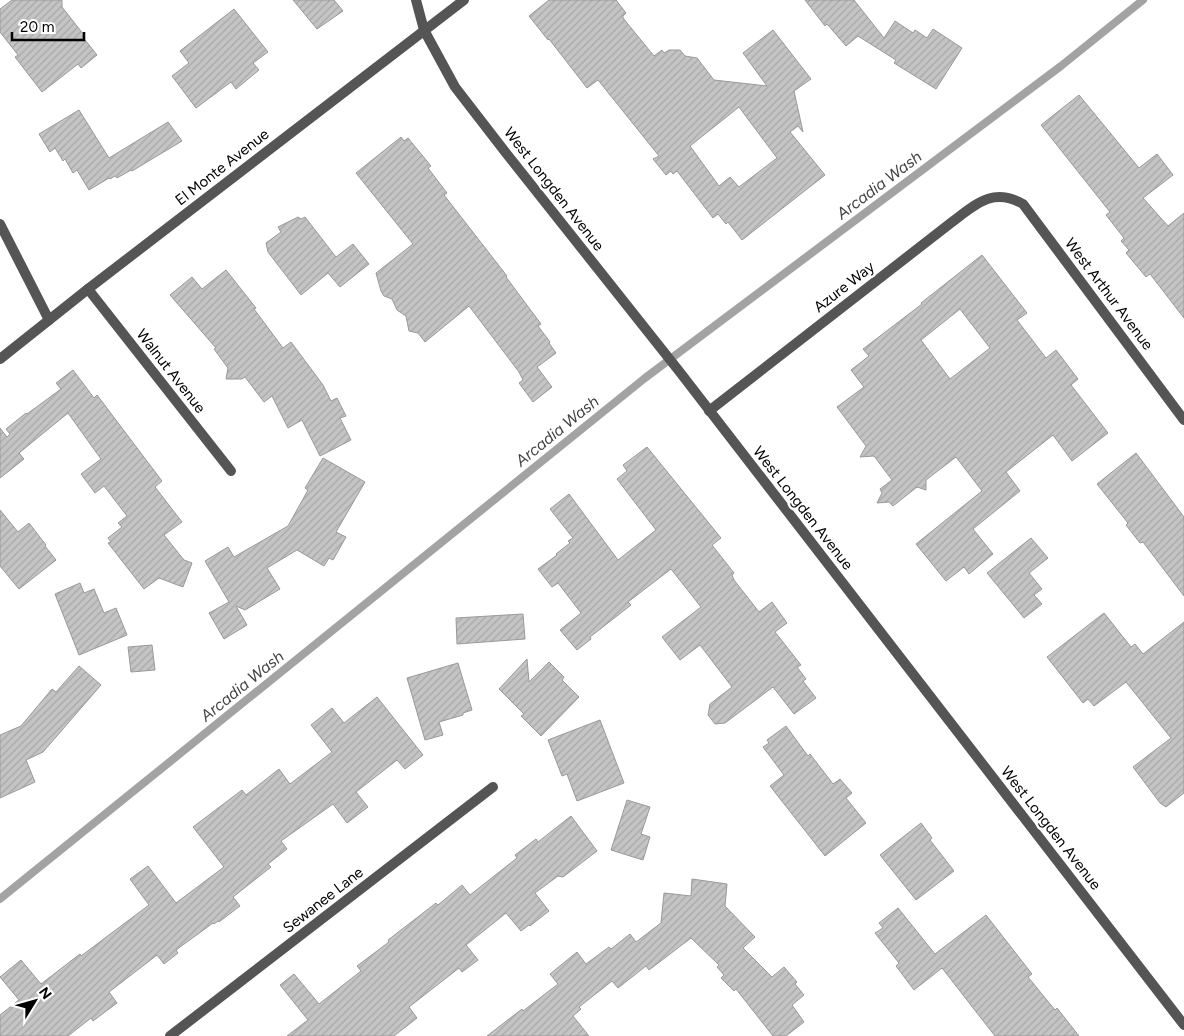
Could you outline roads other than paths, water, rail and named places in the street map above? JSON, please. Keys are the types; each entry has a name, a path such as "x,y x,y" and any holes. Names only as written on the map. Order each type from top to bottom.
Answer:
{"street":[{"name":"West Longden Avenue","path":"416,0 424,30 455,87 679,371 1184,1025"},
{"name":"El Monte Avenue","path":"0,359 88,289 464,0"},
{"name":"Azure Way","path":"709,411 969,210 981,202 1003,196"},
{"name":"West Arthur Avenue","path":"1003,196 1012,198 1022,204 1184,420"},
{"path":"0,224 49,320"},
{"name":"Walnut Avenue","path":"88,289 230,471"},
{"name":"Sewanee Lane","path":"170,1036 493,788"}],"waterway":[{"name":"Arcadia Wash","path":"0,899 645,378 1061,66 1143,0"}]}
